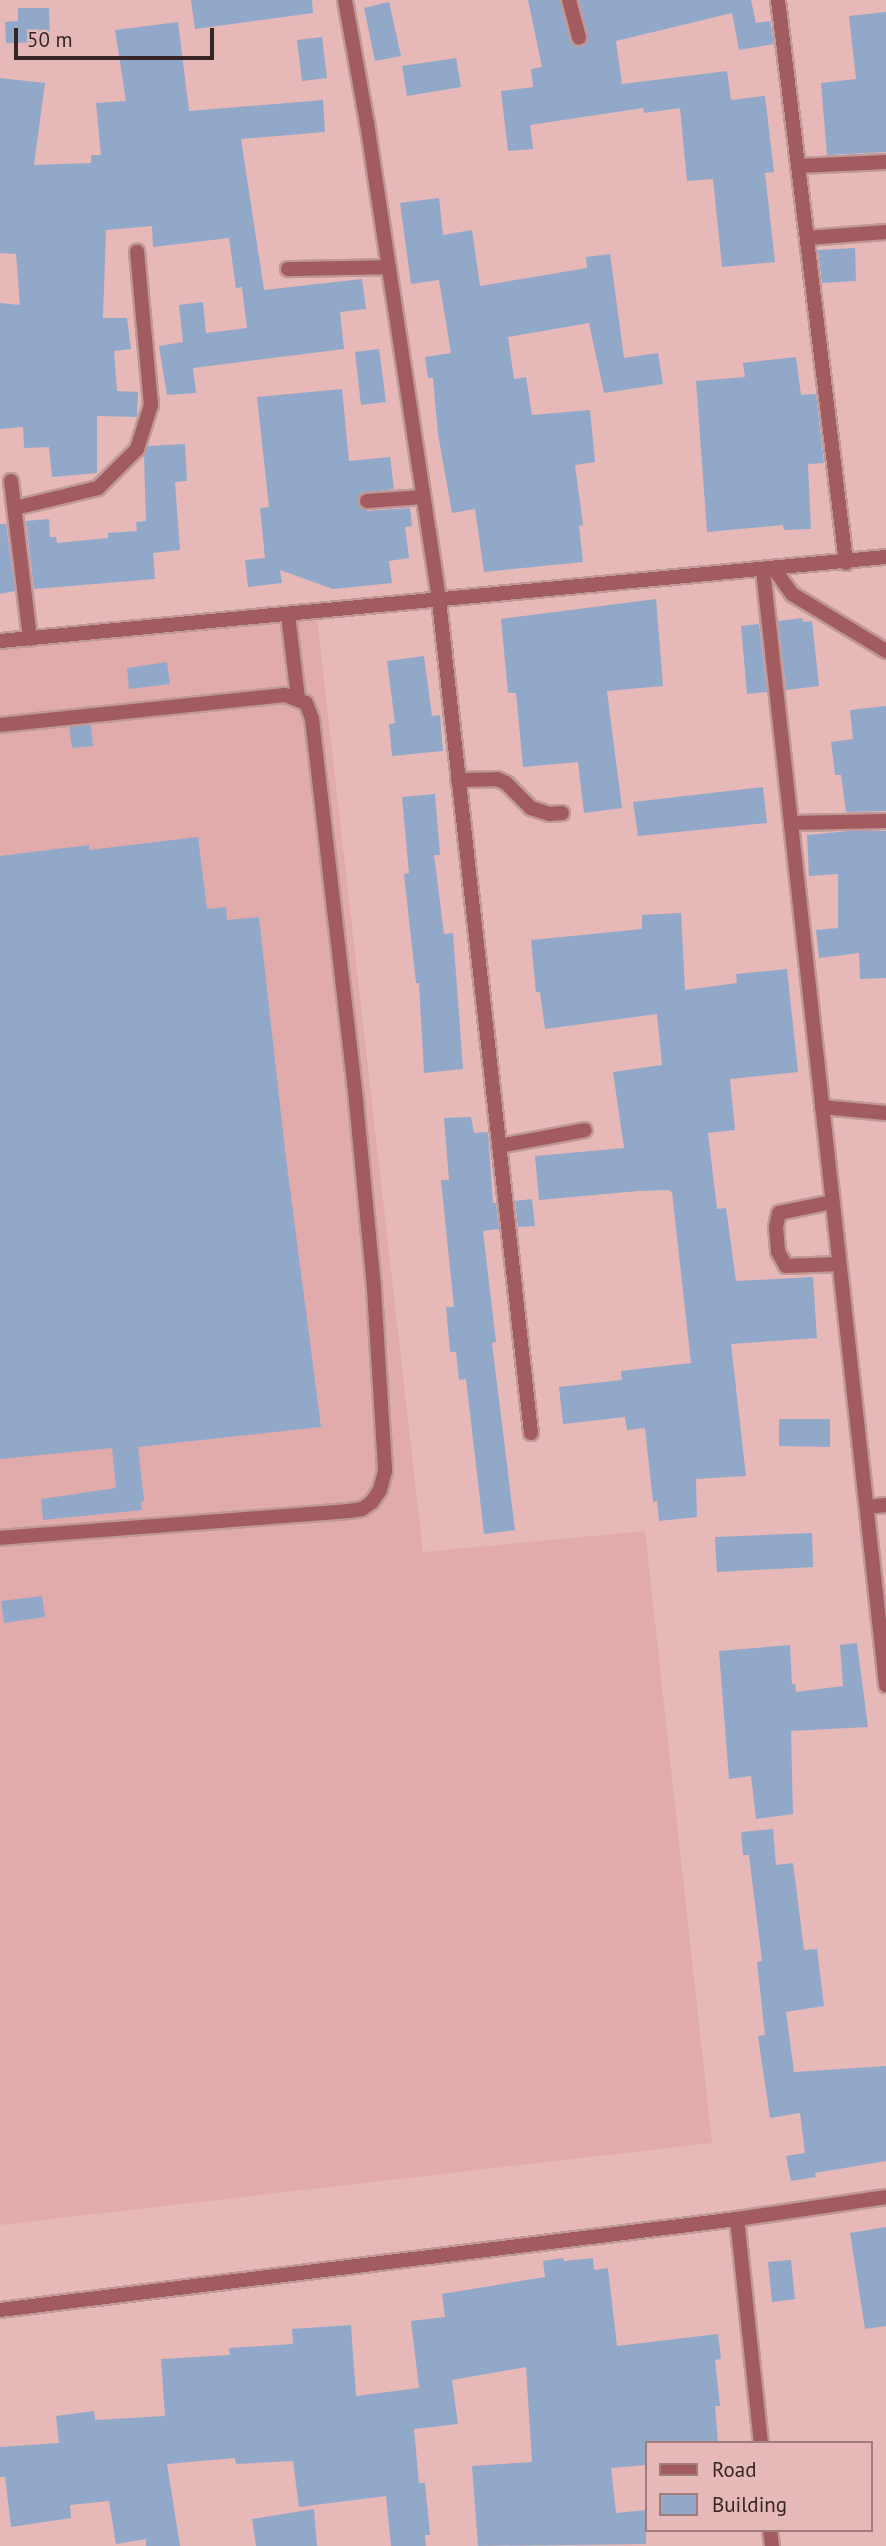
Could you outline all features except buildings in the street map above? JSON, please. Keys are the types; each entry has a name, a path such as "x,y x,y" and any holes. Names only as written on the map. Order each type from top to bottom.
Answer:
{"street":[{"path":"345,0 389,267 439,601 531,1433"},
{"path":"569,0 579,38"},
{"path":"778,0 846,563"},
{"path":"798,166 886,162"},
{"path":"807,238 886,232"},
{"path":"15,508 98,488 137,449 151,405 137,253"},
{"path":"288,269 389,267"},
{"path":"11,481 30,639"},
{"path":"368,501 423,497"},
{"path":"0,641 846,563 886,557"},
{"path":"768,570 792,594 886,651"},
{"path":"768,570 791,823 886,1685"},
{"path":"288,615 298,698"},
{"path":"0,725 285,695 298,698 306,704 312,719 356,1101 374,1289 385,1471 380,1490 372,1502 349,1511 0,1538"},
{"path":"458,780 497,779 506,783 531,808 549,814 562,813"},
{"path":"791,823 886,821"},
{"path":"822,1107 886,1113"},
{"path":"499,1146 585,1130"},
{"path":"832,1202 779,1213 776,1227 778,1252 786,1266 839,1264"},
{"path":"867,1507 886,1505"},
{"path":"0,2310 737,2219 886,2197"},
{"path":"737,2219 761,2441"}],"shaded area":[{"path":"317,618 423,1552 645,1531 712,2143 0,2225 0,639"}]}
